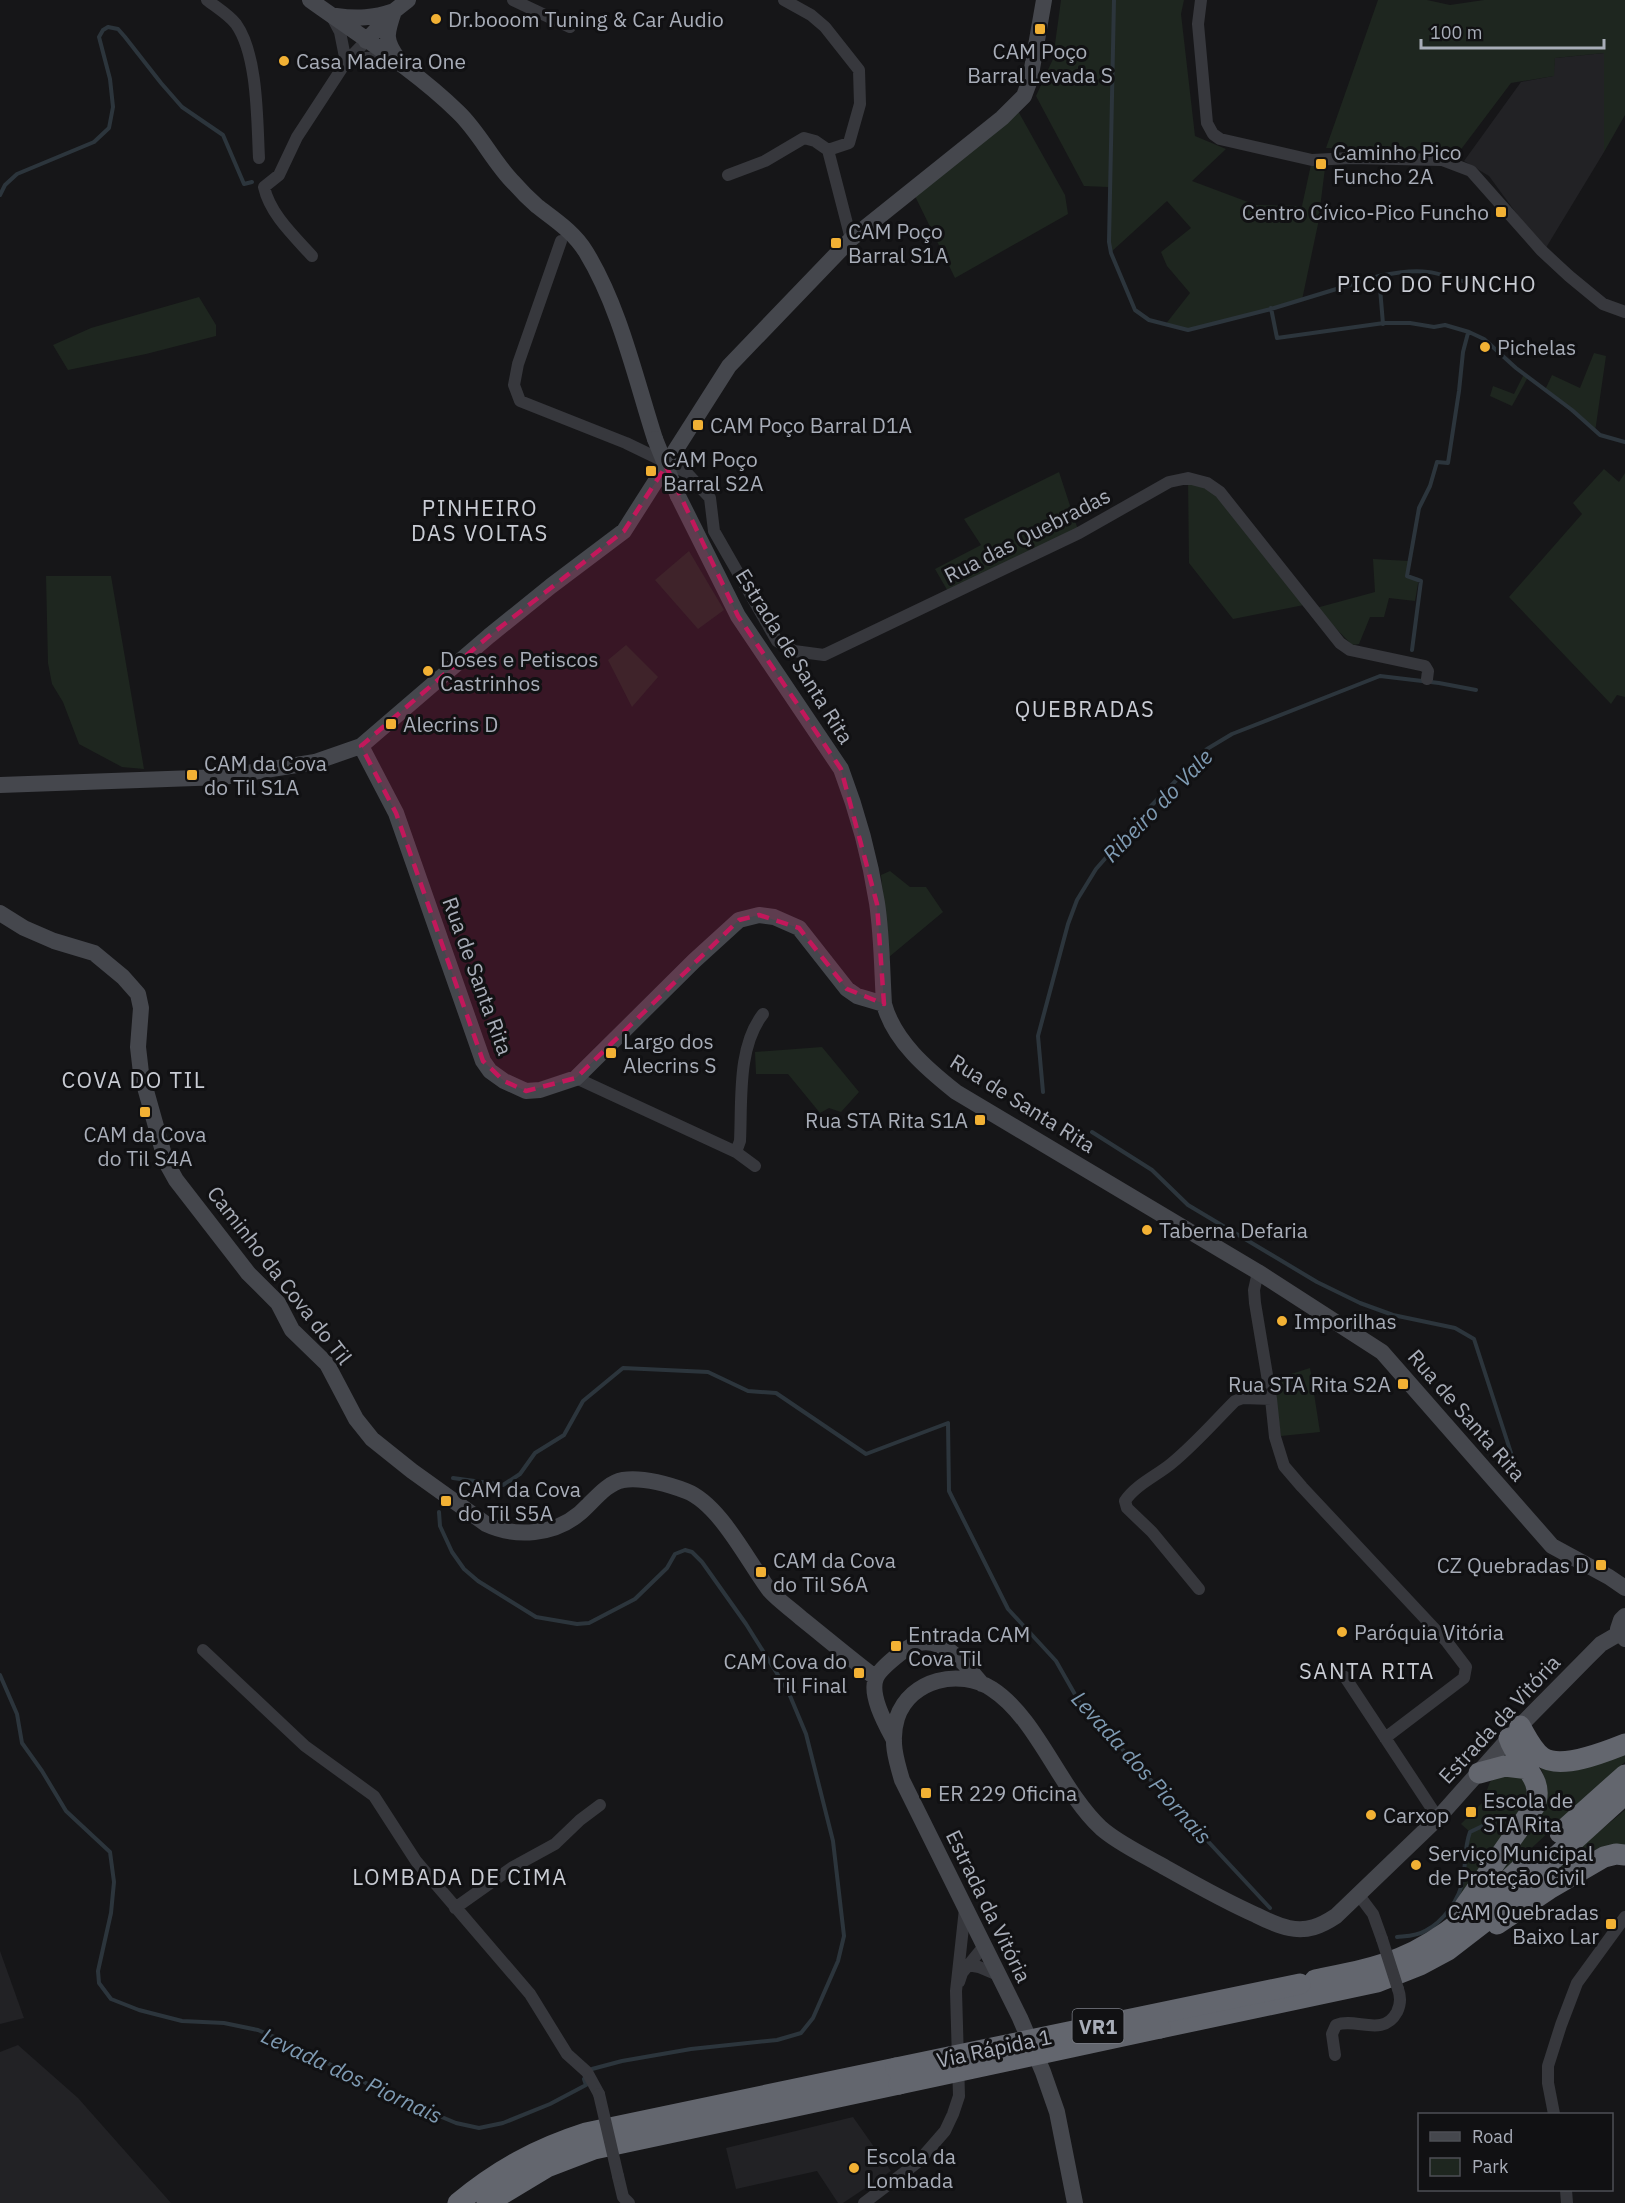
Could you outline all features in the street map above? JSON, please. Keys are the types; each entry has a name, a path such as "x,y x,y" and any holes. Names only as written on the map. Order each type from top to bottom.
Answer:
{"highway":[{"path":"1514,1732 1542,1757 1556,1762 1583,1758 1625,1744"},
{"path":"1444,1943 1456,1918 1534,1807 1539,1796 1534,1778 1515,1753 1514,1732"},
{"path":"1479,1773 1505,1766 1528,1769"},
{"name":"Via Rápida 1","path":"1444,1943 1500,1887 1625,1774"},
{"name":"Via Rápida 1","path":"458,2203 513,2174 555,2164 594,2149 898,2076 1302,1991 1385,1964 1415,1951 1444,1943 1483,1923 1625,1794"},
{"path":"1444,1943 1488,1930 1549,1889 1604,1857 1622,1857"},
{"name":"Via Rápida 1","path":"488,2203 513,2174"}],"street":[{"path":"207,0 235,22 242,35 251,63 259,158"},
{"name":"Estrada de Santa Rita","path":"310,0 397,62 459,112 504,173 535,204 570,232 586,252 609,299 655,439 678,495 738,616 841,769 849,790 877,904 884,1004"},
{"path":"264,187 279,175 297,138 344,56 366,41 394,11 408,0"},
{"path":"513,0 570,27"},
{"path":"784,0 811,15 825,27 859,70 860,104 849,143 828,150"},
{"path":"0,785 223,777 315,762 361,746 551,586 624,531 729,366 852,239 1002,118 1024,96 1030,80 1044,0"},
{"path":"1202,0 1198,24 1207,123 1213,134 1220,139 1311,160 1351,158 1442,160 1471,171 1536,244 1569,276 1603,304 1625,312"},
{"path":"331,15 356,19 394,11"},
{"name":"Estrada de Santa Rita","path":"394,11 387,38 397,62"},
{"path":"331,15 340,32 344,56"},
{"path":"344,56 397,62"},
{"path":"728,175 765,161 804,138 814,141 828,150 852,239"},
{"path":"252,183 264,187"},
{"path":"264,187 267,199 274,210 312,256"},
{"path":"561,241 518,363 514,385 520,401 626,443 668,463"},
{"name":"Rua das Quebradas","path":"668,463 686,472 711,498 714,531 777,641 794,651 824,655 1079,533 1169,482 1188,478 1207,483 1220,492 1340,643 1350,650 1425,666 1428,671 1427,679"},
{"name":"Rua de Santa Rita","path":"361,746 396,813 471,1033 486,1066 504,1081 526,1091 540,1090 576,1077 739,920 759,915 774,917 799,928 847,989 857,996 884,1004 888,1019 904,1042 930,1071 956,1092 1258,1272 1382,1352 1552,1546 1625,1588"},
{"name":"Caminho da Cova do Til","path":"0,913 24,928 54,941 94,953 107,962 138,994 141,1008 138,1047 141,1073 166,1162 176,1180 248,1273 278,1304 292,1330 327,1364 352,1412 372,1439 476,1517 499,1530 521,1533 549,1530 578,1515 607,1488 623,1480 651,1481 702,1498 747,1554 771,1592 876,1678"},
{"path":"736,1152 740,1141 745,1052 753,1026 763,1014"},
{"path":"576,1077 736,1152 755,1166"},
{"path":"1258,1272 1254,1290 1255,1303 1275,1437 1284,1466 1448,1642 1466,1667 1464,1678 1385,1738"},
{"path":"1199,1588 1152,1532 1126,1508 1125,1501 1132,1491 1153,1478 1188,1449 1235,1401 1243,1398 1271,1399"},
{"path":"1622,1636 1619,1624 1625,1616"},
{"name":"Estrada da Vitória","path":"1075,2203 1057,2112 1043,2072 1020,2018 902,1780 895,1756 894,1740 897,1718 905,1704 921,1688 948,1677 982,1684 999,1694 1016,1711 1077,1800 1101,1828 1122,1843 1207,1891 1279,1925 1306,1930 1324,1924 1336,1916 1438,1818 1514,1732 1601,1644 1622,1636"},
{"path":"894,1740 878,1709 876,1678 893,1659 910,1646 933,1643 950,1651 982,1684"},
{"path":"203,1650 305,1746 374,1797 416,1861 530,1994 567,2054 587,2072 599,2094 623,2197 628,2203"},
{"path":"1345,1677 1438,1818"},
{"path":"877,1696 905,1704"},
{"path":"455,1908 513,1867 555,1844 600,1805"},
{"path":"1335,2055 1332,2034 1336,2025 1346,2022 1372,2027 1386,2023 1398,2010 1400,2003 1398,1989 1373,1914 1358,1894"},
{"path":"864,2203 918,2162 945,2131 953,2114 959,2096 956,1992 965,1909"},
{"path":"1554,2113 1548,2084 1548,2066 1561,2025 1577,1983 1625,1917"},
{"path":"956,1992 962,1973 984,1946"},
{"path":"968,1965 980,1967 998,1975"}],"highlighted area":[{"path":"666,466 738,616 841,769 877,904 884,1004 847,989 799,928 759,915 739,920 576,1078 526,1091 504,1081 483,1061 396,813 361,746 489,636 624,531"}],"shaded area":[{"path":"1604,53 1604,152 1544,251 1489,176 1464,161 1521,82 1553,76 1555,58"},
{"path":"0,1951 24,2018 0,2024"},
{"path":"18,2045 78,2098 171,2203 0,2203 0,2052"},
{"path":"853,2117 891,2171 843,2203 838,2203 817,2171 736,2189 726,2148"}],"green space":[{"path":"1061,0 1184,0 1181,14 1195,136 1226,149 1192,181 1256,205 1302,206 1312,160 1326,160 1318,224 1302,300 1188,331 1165,325 1190,293 1167,266 1161,252 1191,228 1167,201 1110,253 1108,187 1084,186 1036,96 1053,59"},
{"path":"1378,0 1427,0 1450,5 1484,0 1625,0 1625,115 1604,152 1604,53 1555,58 1554,76 1511,83 1459,152 1326,148"},
{"path":"1018,111 1065,195 1068,214 955,278 915,196"},
{"path":"199,297 216,325 216,336 146,354 68,370 53,345 91,328"},
{"path":"1594,353 1606,356 1595,432 1545,390 1552,375 1580,388"},
{"path":"1524,374 1528,377 1512,406 1490,396 1493,386 1514,394"},
{"path":"1604,469 1619,482 1625,473 1625,697 1617,695 1611,704 1509,597 1582,514 1573,503"},
{"path":"1059,472 1079,533 950,595 935,569 981,545 964,519"},
{"path":"1188,478 1207,483 1309,604 1233,619 1189,563"},
{"path":"689,551 724,610 698,629 655,580"},
{"path":"1373,559 1409,561 1408,575 1419,578 1415,601 1389,598 1384,617 1370,617 1359,644 1352,645 1316,608 1375,592"},
{"path":"46,576 111,576 144,769 122,767 79,744 63,702 52,684 48,663"},
{"path":"626,645 658,677 632,707 608,660"},
{"path":"890,871 910,887 926,887 943,912 889,957 881,875"},
{"path":"822,1047 859,1092 841,1112 829,1108 820,1113 788,1074 756,1074 755,1052"},
{"path":"1310,1368 1320,1432 1281,1436 1272,1380"},
{"path":"1625,1751 1625,1762 1499,1878 1491,1877 1546,1784 1536,1761"},
{"path":"1499,1774 1525,1775 1527,1800 1456,1904 1465,1881 1466,1847 1470,1832 1461,1824 1482,1803 1490,1782"},
{"path":"1625,1810 1625,1847 1508,1907"}],"waterway":[{"path":"1114,0 1109,242 1111,253 1135,310 1149,320 1188,330 1271,309 1379,276 1383,324"},
{"path":"0,195 5,185 17,174 94,142 109,128 113,107 110,79 99,37 108,27 118,29 182,107 223,135 244,184 252,182"},
{"path":"1379,276 1417,271 1428,272 1449,276 1474,285"},
{"path":"1271,308 1277,338 1384,323 1410,323 1434,327 1445,325 1469,332 1484,339 1516,368 1572,410 1600,435 1625,442"},
{"path":"1412,650 1421,581 1407,576 1419,508 1430,486 1437,462 1448,463 1463,352 1468,333"},
{"name":"Ribeiro do Vale","path":"1043,1092 1038,1036 1068,924 1077,900 1096,869 1151,806 1207,749 1232,734 1380,676 1476,690"},
{"name":"Ribeiro do Vale","path":"1092,1132 1152,1170 1188,1205 1317,1282 1360,1303 1393,1315 1455,1328 1474,1339 1512,1456"},
{"name":"Levada dos Piornais","path":"453,1478 503,1485 520,1474 535,1453 564,1435 583,1401 623,1368 708,1372 748,1391 776,1393 866,1454 948,1423 949,1491 1008,1609 1056,1661 1081,1705 1270,1908"},
{"name":"Levada dos Piornais","path":"439,1512 440,1526 452,1552 464,1569 478,1581 536,1617 577,1624 589,1623 635,1599 667,1568 675,1554 685,1550 692,1552 702,1562 746,1624 788,1691 806,1734 833,1841 844,1936 838,1961 813,2018 801,2033 777,2040 691,2049 622,2061 592,2069"},
{"name":"Levada dos Piornais","path":"0,1675 17,1714 22,1743 66,1811 110,1852 114,1882 111,1913 98,1971 99,1983 111,1999 139,2010 182,2021 224,2023 258,2030 291,2044 387,2094 456,2123 479,2128 503,2123 550,2104 586,2085 584,2079"},
{"name":"Levada dos Piornais","path":"1397,1937 1422,1933 1444,1916 1461,1887 1470,1832 1507,1817"}],"place":[{"name":"Dr.booom Tuning & Car Audio","path":"436,19"},
{"name":"CAM Poço Barral Levada S","path":"1040,29"},
{"name":"Casa Madeira One","path":"284,61"},
{"name":"Caminho Pico Funcho 2A","path":"1321,164"},
{"name":"Centro Cívico-Pico Funcho","path":"1501,212"},
{"name":"CAM Poço Barral S1A","path":"836,243"},
{"name":"Pichelas","path":"1485,347"},
{"name":"CAM Poço Barral D1A","path":"698,425"},
{"name":"CAM Poço Barral S2A","path":"651,471"},
{"name":"Doses e Petiscos Castrinhos","path":"428,671"},
{"name":"Alecrins D","path":"391,724"},
{"name":"CAM da Cova do Til S1A","path":"192,775"},
{"name":"Largo dos Alecrins S","path":"611,1053"},
{"name":"CAM da Cova do Til S4A","path":"145,1112"},
{"name":"Rua STA Rita S1A","path":"980,1120"},
{"name":"Taberna Defaria","path":"1147,1230"},
{"name":"Imporilhas","path":"1282,1321"},
{"name":"Rua STA Rita S2A","path":"1403,1384"},
{"name":"CAM da Cova do Til S5A","path":"446,1501"},
{"name":"CZ Quebradas D","path":"1601,1565"},
{"name":"CAM da Cova do Til S6A","path":"761,1572"},
{"name":"Paróquia Vitória","path":"1342,1632"},
{"name":"Entrada CAM Cova Til","path":"896,1646"},
{"name":"CAM Cova do Til Final","path":"859,1673"},
{"name":"ER 229 Oficina","path":"926,1793"},
{"name":"Escola de STA Rita","path":"1471,1812"},
{"name":"Carxop","path":"1371,1815"},
{"name":"Serviço Municipal de Proteção Civil","path":"1416,1865"},
{"name":"CAM Quebradas Baixo Lar","path":"1611,1924"},
{"name":"Escola da Lombada","path":"854,2168"}],"district":[{"name":"PICO DO FUNCHO","path":"1437,283"},
{"name":"PINHEIRO DAS VOLTAS","path":"480,520"},
{"name":"QUEBRADAS","path":"1085,708"},
{"name":"COVA DO TIL","path":"134,1079"},
{"name":"SANTA RITA","path":"1367,1670"},
{"name":"LOMBADA DE CIMA","path":"460,1876"}]}
